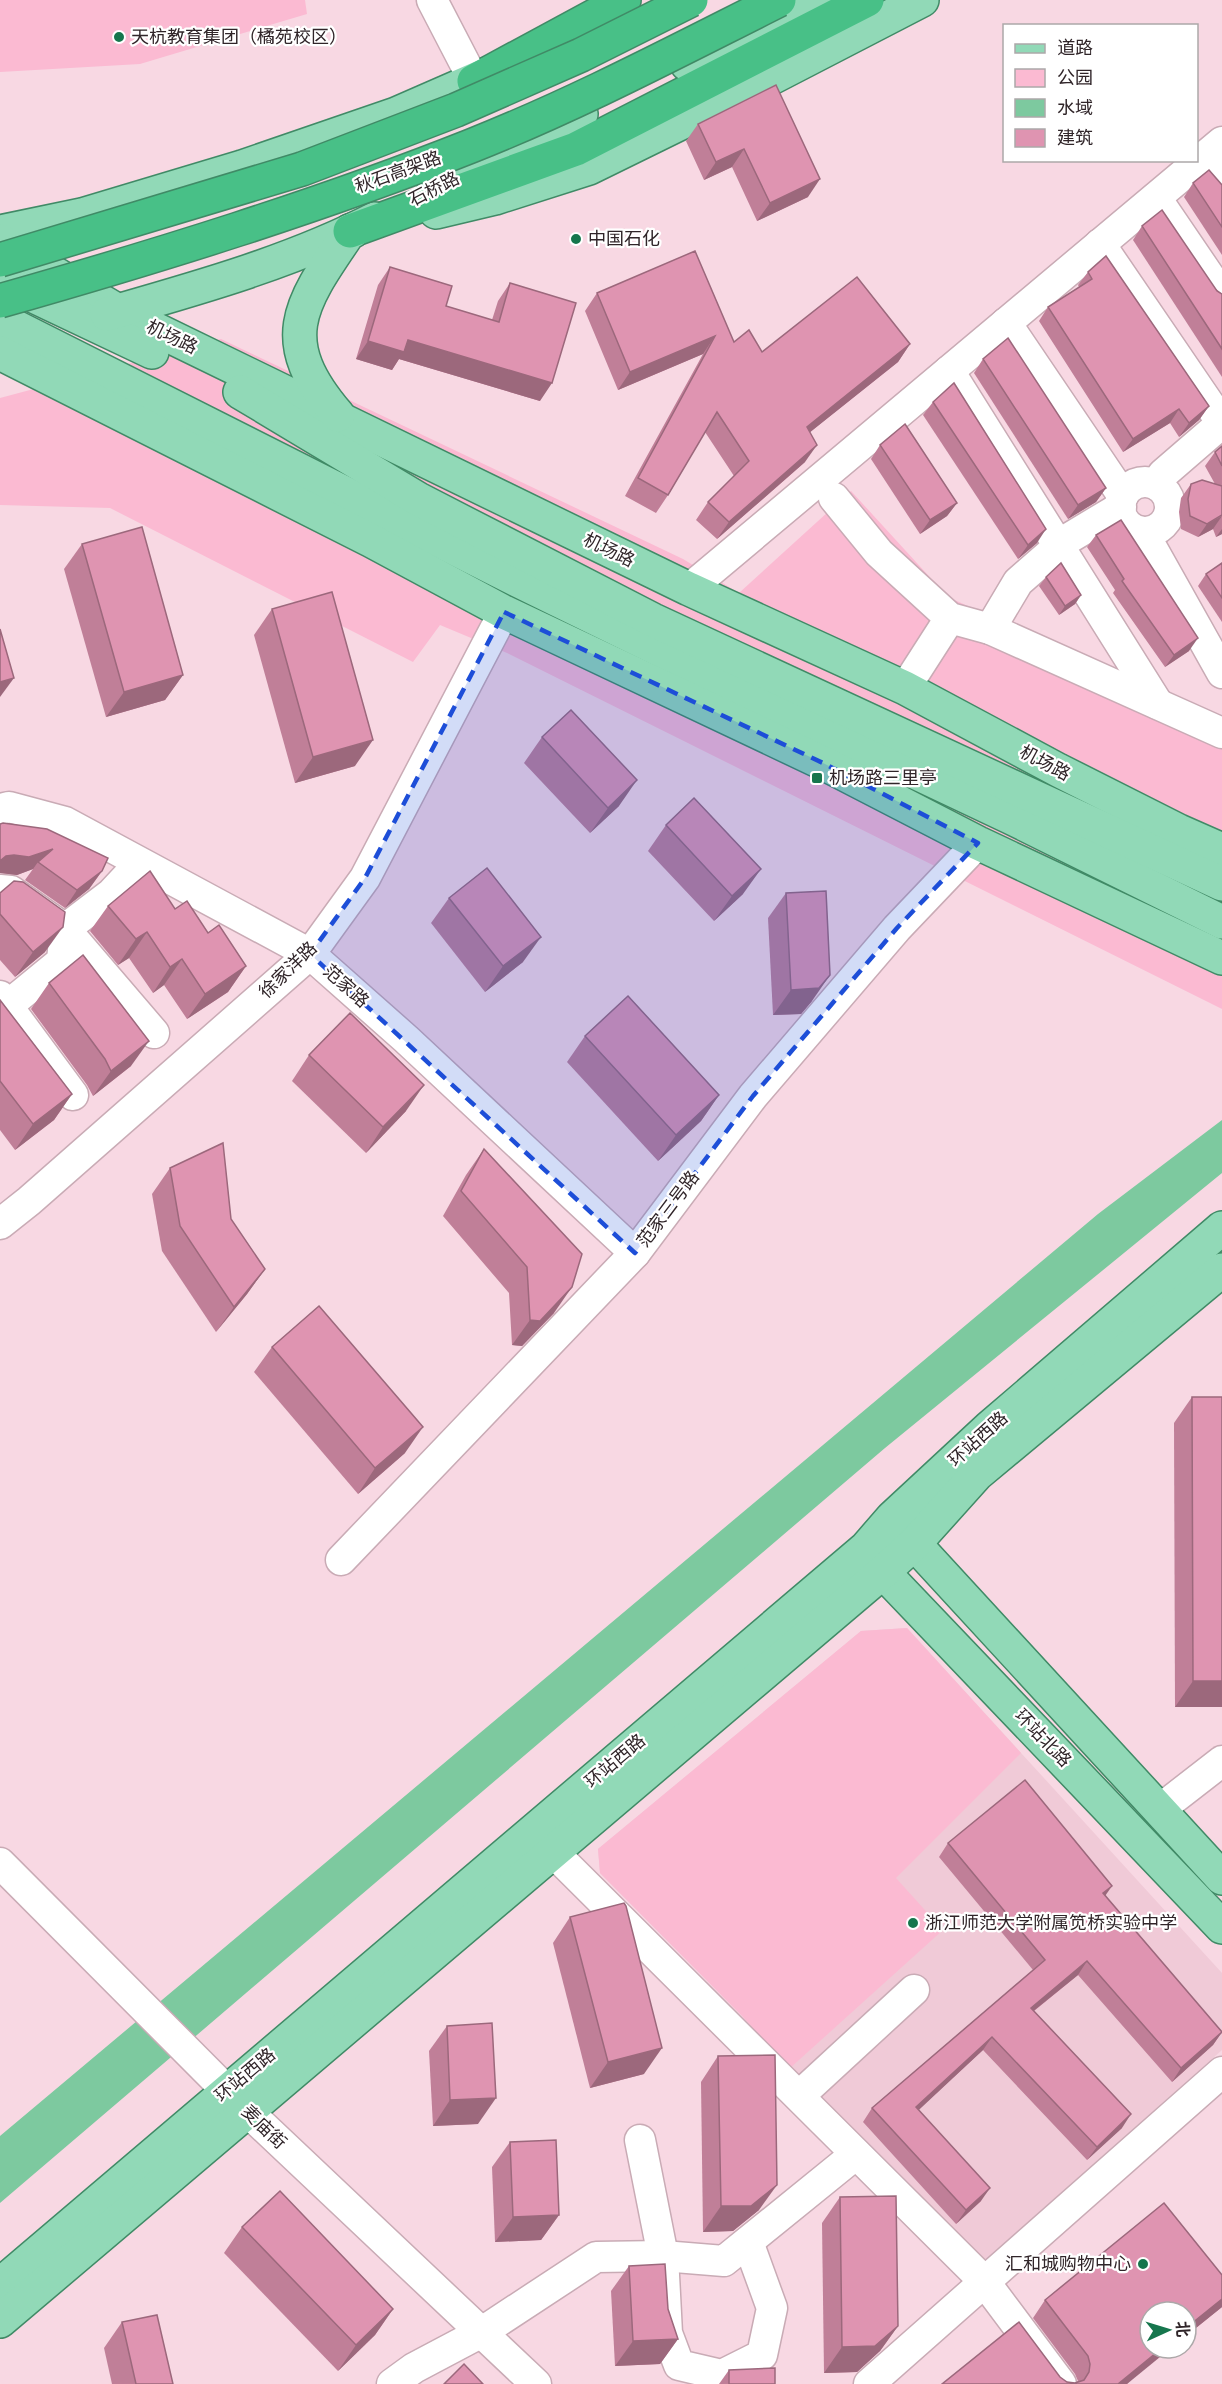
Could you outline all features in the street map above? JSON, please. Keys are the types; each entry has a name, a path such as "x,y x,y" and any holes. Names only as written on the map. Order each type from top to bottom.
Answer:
{"highway":[{"path":"474,81 624,0"},
{"name":"秋石高架路","path":"0,260 302,169 456,110 581,55 691,0"},
{"name":"秋石高架路","path":"0,301 126,265 313,203 471,146 602,89 779,0"},
{"path":"350,231 576,149 867,0"}],"main road":[{"path":"0,232 82,215 242,167 396,114 474,81 643,0"},
{"name":"石桥路","path":"15,338 218,282 350,231 573,118 821,0"},
{"path":"343,421 321,395 305,367 298,333 307,299 350,231 495,198 589,168 752,88 922,0"},
{"name":"机场路","path":"0,241 118,311 690,589 905,688 1058,770 1222,850"},
{"name":"机场路","path":"0,280 83,321 242,393 418,499 653,620 1222,884"},
{"path":"0,319 15,338 758,698 1010,817 1222,922"},
{"path":"0,353 370,540 504,612 825,764 978,843 1222,958"},
{"path":"418,499 495,494"},
{"name":"环站西路","path":"0,2285 237,2101 552,1851 875,1560 892,1518 989,1428 1222,1228"},
{"name":"环站西路","path":"0,2321 237,2101 875,1560 915,1543 977,1474 1222,1270"},
{"name":"环站北路","path":"892,1518 1222,1878"},
{"name":"环站北路","path":"875,1560 1222,1927"}],"street":[{"path":"432,0 474,81"},
{"path":"690,589 1213,150 1222,185"},
{"path":"1156,198 1222,296"},
{"path":"1101,244 1222,423 1163,474 1156,485"},
{"path":"1006,323 1122,502 1123,519 1128,525 1143,532 1222,673"},
{"path":"949,371 1158,704"},
{"path":"990,628 1018,582 1059,546 1122,502 1134,485 1149,482 1164,490 1168,497 1169,514 1160,527 1143,532"},
{"path":"834,498 879,553 950,618 990,628 1222,733"},
{"name":"徐家洋路","path":"0,1224 310,954 365,878 504,612"},
{"path":"905,688 950,618"},
{"name":"范家路","path":"0,809 9,807 65,822 139,864 310,954 406,1039 635,1253"},
{"name":"范家三号路","path":"341,1560 635,1253 753,1096 897,928 978,843"},
{"path":"73,1095 2,1004 62,961 65,929 111,894 139,864"},
{"path":"0,890 11,891 65,929 154,1033"},
{"path":"1160,1810 1222,1761"},
{"path":"552,1851 984,2281 1061,2384"},
{"name":"麦庙街","path":"0,1863 237,2101 536,2384"},
{"path":"799,2096 914,1990"},
{"path":"869,2384 1222,2072"},
{"path":"640,2140 663,2256 667,2333 679,2365 723,2375 762,2355 771,2308 748,2242"},
{"path":"392,2384 414,2367 482,2332 596,2257 663,2256 724,2261 856,2154"}],"highlighted area":[{"path":"504,612 825,764 978,843 897,928 753,1096 635,1253 310,954 365,878"}],"shaded area":[{"name":"浙江师范大学附属笕桥实验中学","path":"907,1628 1222,1973 1222,2050 984,2262 789,2069 743,2017 600,1873 598,1849 861,1631"}],"green space":[{"name":"天杭教育集团（橘苑校区）","path":"0,0 305,0 307,14 140,64 0,72"},
{"path":"221,339 683,559 739,593 851,491 948,597 1222,721 1222,1009 507,653 440,625 413,662 110,508 0,505 0,398"},
{"path":"907,1628 1021,1753 896,1878 943,1930 789,2069 743,2017 600,1873 598,1849 861,1631"}],"water":[{"path":"1222,1120 1222,1173 885,1448 0,2203 0,2136 1098,1214"}],"building":[{"path":"776,85 820,179 770,203 744,149 716,162 698,124"},
{"path":"1209,170 1222,185 1222,227 1193,183"},
{"path":"1162,210 1217,291 1222,294 1222,349 1142,226"},
{"path":"695,251 734,342 749,330 762,352 857,277 910,344 807,427 817,445 729,522 708,502 749,461 717,412 668,495 638,478 715,336 630,372 597,293"},
{"path":"1106,256 1209,406 1189,423 1179,409 1133,439 1048,307 1092,279 1088,272"},
{"path":"390,267 452,286 446,306 499,322 510,283 576,303 552,383 408,340 404,352 368,341"},
{"path":"1008,338 1106,488 1078,505 983,359"},
{"path":"954,383 1046,529 1028,545 933,402"},
{"path":"905,424 957,503 930,520 880,445"},
{"path":"1222,446 1222,466 1215,452"},
{"path":"1202,480 1222,486 1222,515 1207,524 1190,516 1188,499 1191,484"},
{"path":"1121,520 1198,638 1174,655 1122,581 1124,579 1096,535"},
{"path":"142,527 183,675 124,692 82,544"},
{"path":"1061,563 1081,595 1065,606 1046,577"},
{"path":"1222,563 1222,598 1206,574"},
{"path":"332,592 373,740 313,757 272,609"},
{"path":"0,629 14,678 0,682"},
{"path":"571,710 637,780 608,808 542,737"},
{"path":"694,798 761,869 732,896 666,825"},
{"path":"0,824 47,829 108,858 102,871 77,890 38,862 53,849 29,857 6,856 0,861"},
{"path":"487,868 541,937 503,966 449,898"},
{"path":"150,871 175,909 187,901 208,933 219,925 246,966 205,994 182,959 170,967 147,932 136,939 108,906"},
{"path":"14,881 23,882 65,912 63,927 33,952 0,914 0,893"},
{"path":"826,891 830,975 819,988 791,990 786,893"},
{"path":"83,955 149,1041 111,1071 105,1059 49,983"},
{"path":"628,996 719,1095 676,1135 585,1036"},
{"path":"0,1000 72,1094 33,1124 0,1081"},
{"path":"350,1013 424,1085 383,1127 309,1055"},
{"path":"223,1143 231,1219 265,1269 234,1307 180,1226 170,1168"},
{"path":"484,1149 582,1254 572,1287 540,1321 530,1320 527,1267 461,1191"},
{"path":"319,1306 423,1427 375,1468 272,1347"},
{"path":"1192,1397 1222,1397 1222,1681 1193,1681"},
{"path":"1025,1780 1112,1886 1103,1893 1222,2032 1181,2068 1087,1961 1031,2008 1131,2114 1097,2147 992,2037 916,2107 990,2188 966,2210 872,2108 1045,1960 948,1843"},
{"path":"624,1903 662,2048 608,2062 570,1917"},
{"path":"492,2023 496,2098 450,2100 447,2026"},
{"path":"775,2055 777,2185 751,2206 721,2206 718,2056"},
{"path":"556,2140 559,2215 513,2217 510,2142"},
{"path":"280,2191 393,2309 356,2345 242,2227"},
{"path":"896,2196 898,2326 875,2346 842,2347 840,2197"},
{"name":"汇和城购物中心","path":"1164,2203 1222,2275 1222,2299 1198,2318 1198,2300 1138,2300 1138,2360 1147,2360 1118,2384 942,2384 1019,2322 1060,2377 1067,2382 1075,2383 1084,2380 1089,2372 1088,2356 1045,2300"},
{"path":"665,2264 668,2309 678,2339 633,2341 629,2266"},
{"path":"157,2315 173,2384 136,2384 122,2322"},
{"path":"464,2364 483,2384 444,2384"},
{"path":"775,2368 775,2384 729,2384 729,2370"}],"place":[{"name":"天杭教育集团（橘苑校区）","path":"119,37"},
{"name":"中国石化","path":"576,239"},
{"name":"机场路三里亭","path":"817,778"},
{"name":"浙江师范大学附属笕桥实验中学","path":"913,1923"},
{"name":"汇和城购物中心","path":"1143,2264"}]}
